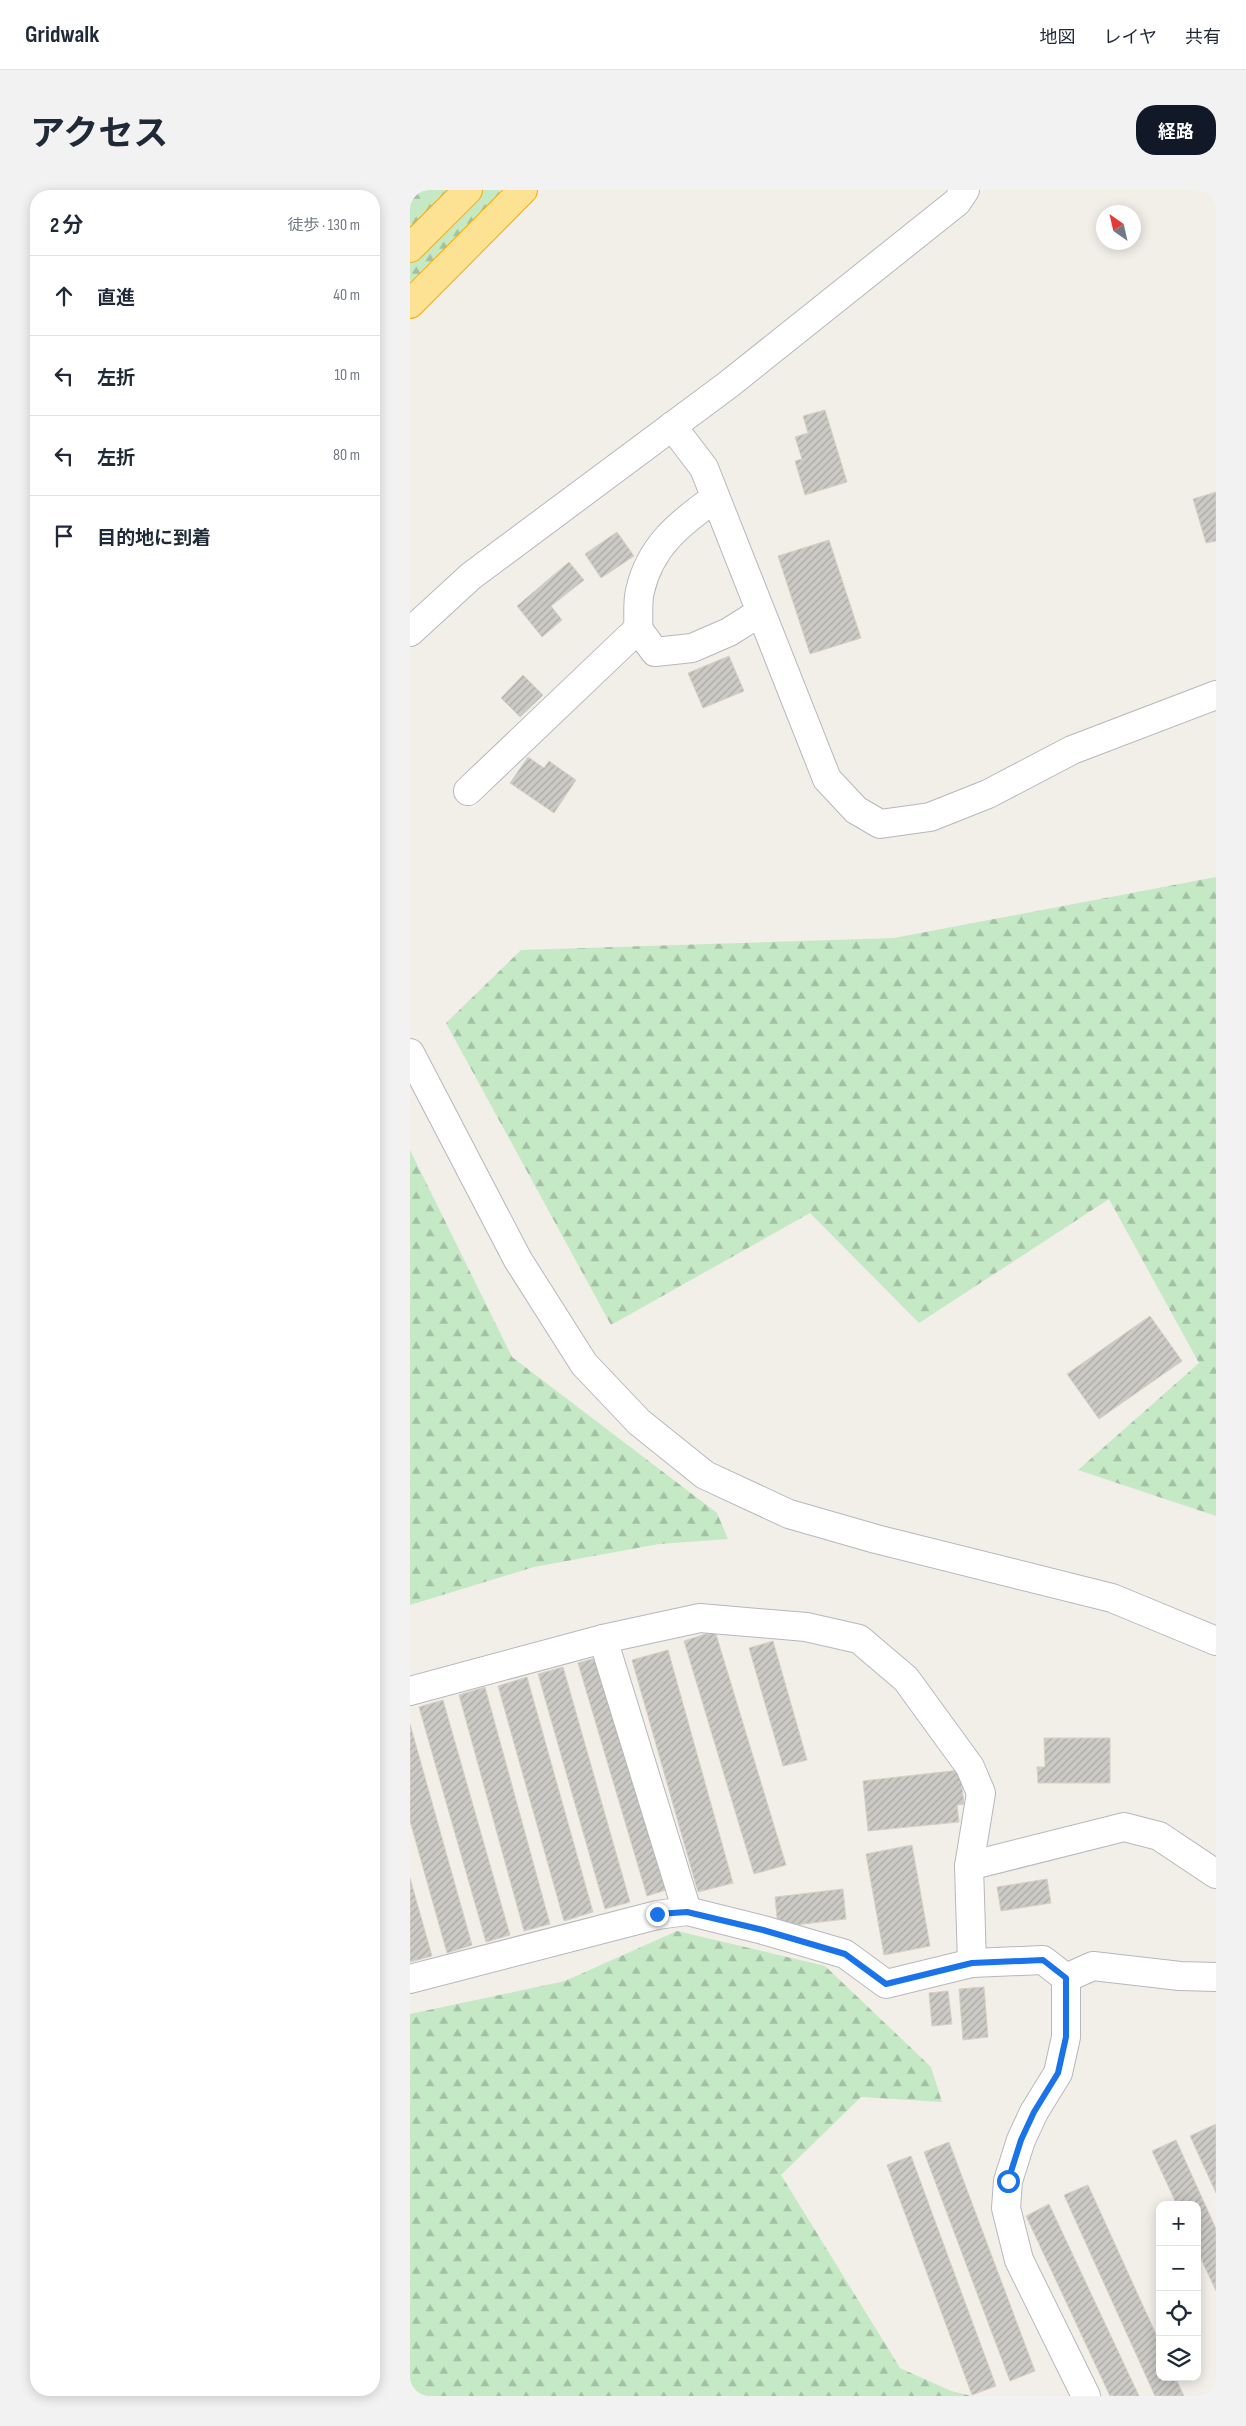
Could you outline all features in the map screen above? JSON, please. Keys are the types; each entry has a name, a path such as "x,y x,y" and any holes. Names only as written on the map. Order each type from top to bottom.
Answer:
{"highway":[{"path":"410,248 468,190"},
{"path":"410,304 523,190"}],"street":[{"path":"410,632 471,576 729,384 956,202 965,190"},
{"path":"672,426 704,468 759,613 826,779 856,810 880,824 930,817 988,794 1072,750 1216,695"},
{"path":"715,498 685,520 657,549 640,591 638,629 655,652 692,648 729,632 759,613"},
{"path":"468,791 638,629"},
{"path":"410,1054 518,1260 584,1364 639,1422 705,1475 789,1514 876,1539 1112,1598 1216,1641"},
{"path":"410,1691 602,1639 700,1618 806,1627 859,1639 906,1678 970,1767 982,1793 968,1866 972,1963"},
{"path":"602,1639 687,1912"},
{"path":"968,1866 1124,1827 1158,1836 1216,1874"},
{"path":"410,1979 657,1914 687,1912 763,1930 845,1954 886,1984 972,1963 1043,1960 1066,1978"},
{"path":"1066,1978 1093,1966 1180,1976 1216,1977"},
{"path":"1066,1978 1066,2037 1058,2073 1034,2112 1021,2140 1008,2181 1006,2208 1020,2260 1086,2396"}],"green space":[{"path":"410,190 500,190 485,232 410,285"},
{"path":"1216,877 1216,1516 1078,1470 1199,1363 1109,1199 919,1323 810,1213 611,1325 446,1023 521,950 894,938"},
{"path":"410,1150 512,1357 717,1513 728,1539 659,1544 534,1567 410,1605"},
{"path":"677,1931 825,1966 931,2067 942,2102 861,2097 781,2175 900,2368 951,2391 972,2396 410,2396 410,2014 565,1981"}],"building":[{"path":"825,410 847,482 805,495 795,461 802,459 795,437 808,433 803,416"},
{"path":"1216,492 1216,541 1206,543 1193,499"},
{"path":"617,532 634,556 601,578 585,554"},
{"path":"829,540 861,638 810,654 778,556"},
{"path":"569,562 584,580 551,606 562,620 542,637 517,606"},
{"path":"729,656 744,691 703,708 688,673"},
{"path":"523,675 543,695 520,717 501,698"},
{"path":"528,757 544,768 549,761 576,780 554,813 510,783"},
{"path":"1150,1316 1182,1361 1099,1419 1067,1374"},
{"path":"715,1631 786,1865 754,1874 684,1641"},
{"path":"773,1641 807,1760 783,1766 749,1648"},
{"path":"668,1650 733,1883 698,1892 632,1660"},
{"path":"603,1656 672,1888 647,1896 578,1663"},
{"path":"563,1667 630,1902 605,1909 538,1674"},
{"path":"527,1677 593,1912 564,1921 498,1686"},
{"path":"485,1687 550,1924 524,1931 459,1695"},
{"path":"443,1700 510,1935 486,1942 419,1707"},
{"path":"410,1724 472,1945 447,1953 410,1821"},
{"path":"1044,1738 1110,1738 1110,1783 1038,1783 1037,1767 1045,1767"},
{"path":"960,1770 964,1804 957,1805 959,1822 868,1831 863,1781"},
{"path":"912,1845 930,1946 884,1955 866,1854"},
{"path":"410,1878 432,1956 410,1962"},
{"path":"1047,1879 1051,1903 1001,1911 997,1887"},
{"path":"843,1889 846,1919 778,1927 775,1897"},
{"path":"984,1987 988,2037 963,2040 959,1989"},
{"path":"948,1991 952,2024 932,2026 929,1993"},
{"path":"1216,2124 1216,2193 1190,2136"},
{"path":"1176,2140 1216,2229 1216,2291 1201,2259 1201,2201 1175,2201 1152,2151"},
{"path":"949,2142 1035,2371 1010,2381 924,2152"},
{"path":"911,2156 996,2386 972,2395 887,2165"},
{"path":"1088,2185 1156,2334 1156,2381 1177,2381 1184,2396 1155,2396 1064,2195"},
{"path":"1049,2204 1139,2396 1110,2396 1026,2216"}],"route":[{"path":"657,1914 687,1912 763,1930 845,1954 886,1984 972,1963 1043,1960 1066,1978 1066,2037 1058,2073 1034,2112 1021,2140 1008,2181"}]}
